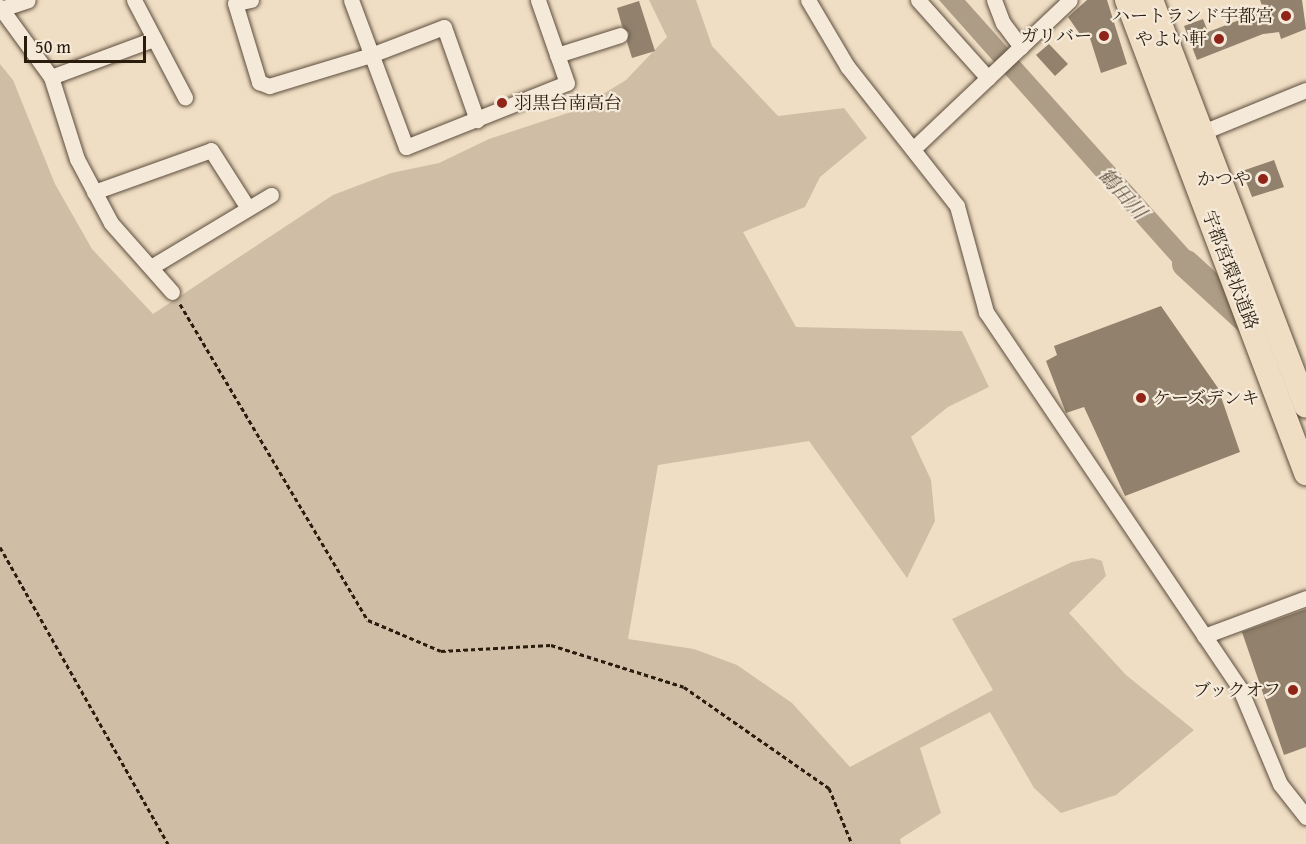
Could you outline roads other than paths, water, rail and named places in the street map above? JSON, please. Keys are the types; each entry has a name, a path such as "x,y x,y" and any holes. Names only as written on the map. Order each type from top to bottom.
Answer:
{"main road":[{"name":"宇都宮環状道路","path":"1127,0 1306,474"},
{"name":"宇都宮環状道路","path":"1151,0 1305,401"}],"street":[{"path":"28,0 1,8 51,77 77,159 111,223 172,292"},
{"path":"134,0 185,97"},
{"path":"250,0 235,3 259,82 269,86 371,55 444,27 477,120"},
{"path":"351,0 406,147 567,83 538,0"},
{"path":"808,0 847,66 957,206 986,312 1240,689 1280,784 1306,818"},
{"path":"918,0 988,78"},
{"path":"994,0 1003,23 1021,47"},
{"path":"913,149 1070,0"},
{"path":"558,56 620,35"},
{"path":"51,77 154,39"},
{"path":"1203,132 1306,90"},
{"path":"94,192 211,150 248,208"},
{"path":"151,267 271,195"},
{"path":"1204,636 1306,598"}],"water":[{"path":"939,0 965,0 1206,269 1217,302 1183,274"}],"waterway":[{"name":"鶴田川","path":"1186,264 1258,330"}],"place":[{"name":"ハートランド宇都宮","path":"1286,16"},
{"name":"ガリバー","path":"1104,36"},
{"name":"やよい軒","path":"1219,39"},
{"name":"羽黒台南高台","path":"502,103"},
{"name":"かつや","path":"1263,179"},
{"name":"ケーズデンキ","path":"1141,398"},
{"name":"ブックオフ","path":"1293,690"}]}
